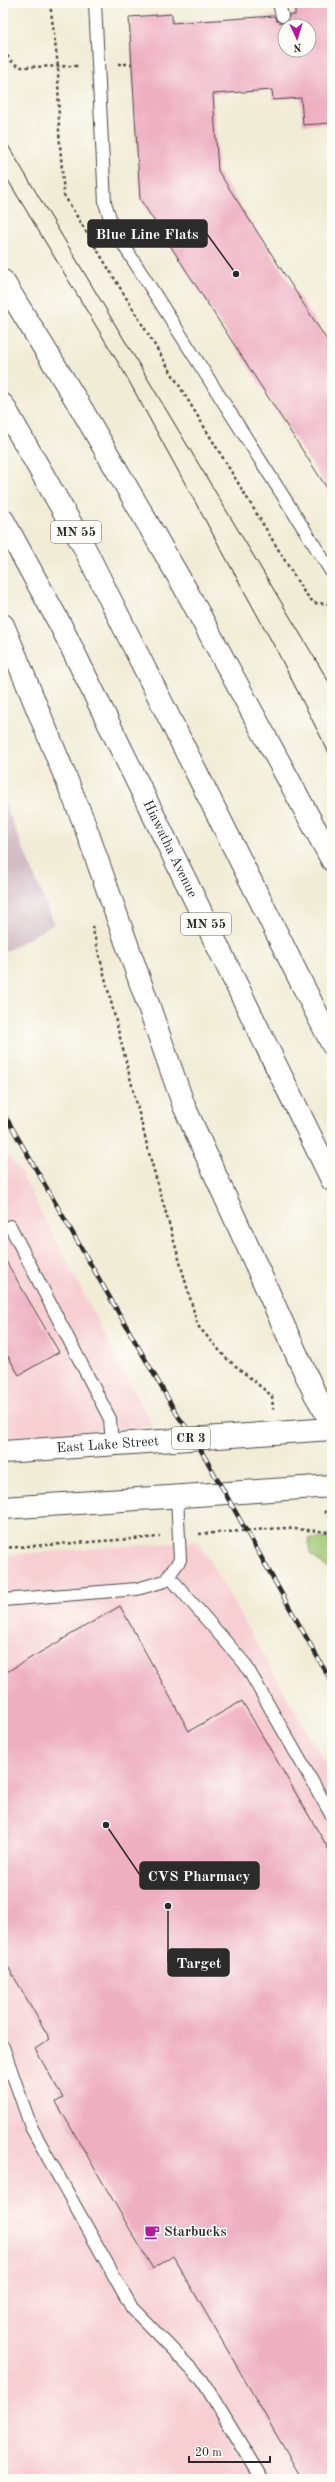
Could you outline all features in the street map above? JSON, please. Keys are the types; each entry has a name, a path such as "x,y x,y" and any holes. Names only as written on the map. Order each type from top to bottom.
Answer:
{"main road":[{"path":"3,281 81,408 186,588 332,860"},
{"name":"MN 55","path":"3,404 83,545 143,662 332,1044"},
{"name":"Hiawatha Avenue","path":"3,520 60,626 332,1180"},
{"path":"3,625 83,820 184,1106 315,1394 332,1423"},
{"name":"East Lake Street","path":"3,1452 332,1429"},
{"path":"3,1508 332,1486"}],"lane":[{"path":"95,3 105,203 114,230 332,573"},
{"path":"279,3 282,16"},
{"path":"10,1226 110,1419 112,1444"},
{"path":"3,1600 138,1589 165,1581 180,1560 177,1496"},
{"path":"169,1576 245,1664 332,1816"},
{"path":"3,2047 31,2127 132,2308 202,2380 262,2479"}],"path":[{"path":"3,51 13,63 20,67 132,64"},
{"path":"91,923 149,1152 198,1326 226,1358 272,1396"}],"shaded area":[{"path":"3,799 54,924 3,953"},
{"path":"3,1150 19,1169 152,1426 3,1438"},
{"path":"198,1541 332,1775 332,2479 3,2479 3,1555"}],"green space":[{"path":"332,1538 332,1572 310,1554 308,1539"}],"building":[{"path":"295,3 332,3 332,123 303,125 301,98 273,100 272,90 213,94 218,171 332,348 332,496 140,199 129,17 172,14 172,23 274,16 277,21 277,58 317,58 317,18 288,18 289,15 295,15"},
{"path":"3,1256 59,1352 19,1375 3,1348"},
{"path":"120,1606 189,1731 242,1701 332,1855 332,2479 302,2479 173,2256 153,2269 56,2102 63,2098 35,2049 50,2039 3,1958 3,1674"}],"tram line":[{"path":"3,137 332,687"},
{"path":"3,172 125,374 278,653 332,759"}],"railway":[{"path":"3,1112 178,1416 194,1438 332,1683"}],"place":[{"name":"Blue Line Flats","path":"236,274"},
{"name":"CVS Pharmacy","path":"106,1825"},
{"name":"Target","path":"168,1906"},
{"name":"Starbucks","path":"152,2232"}]}
